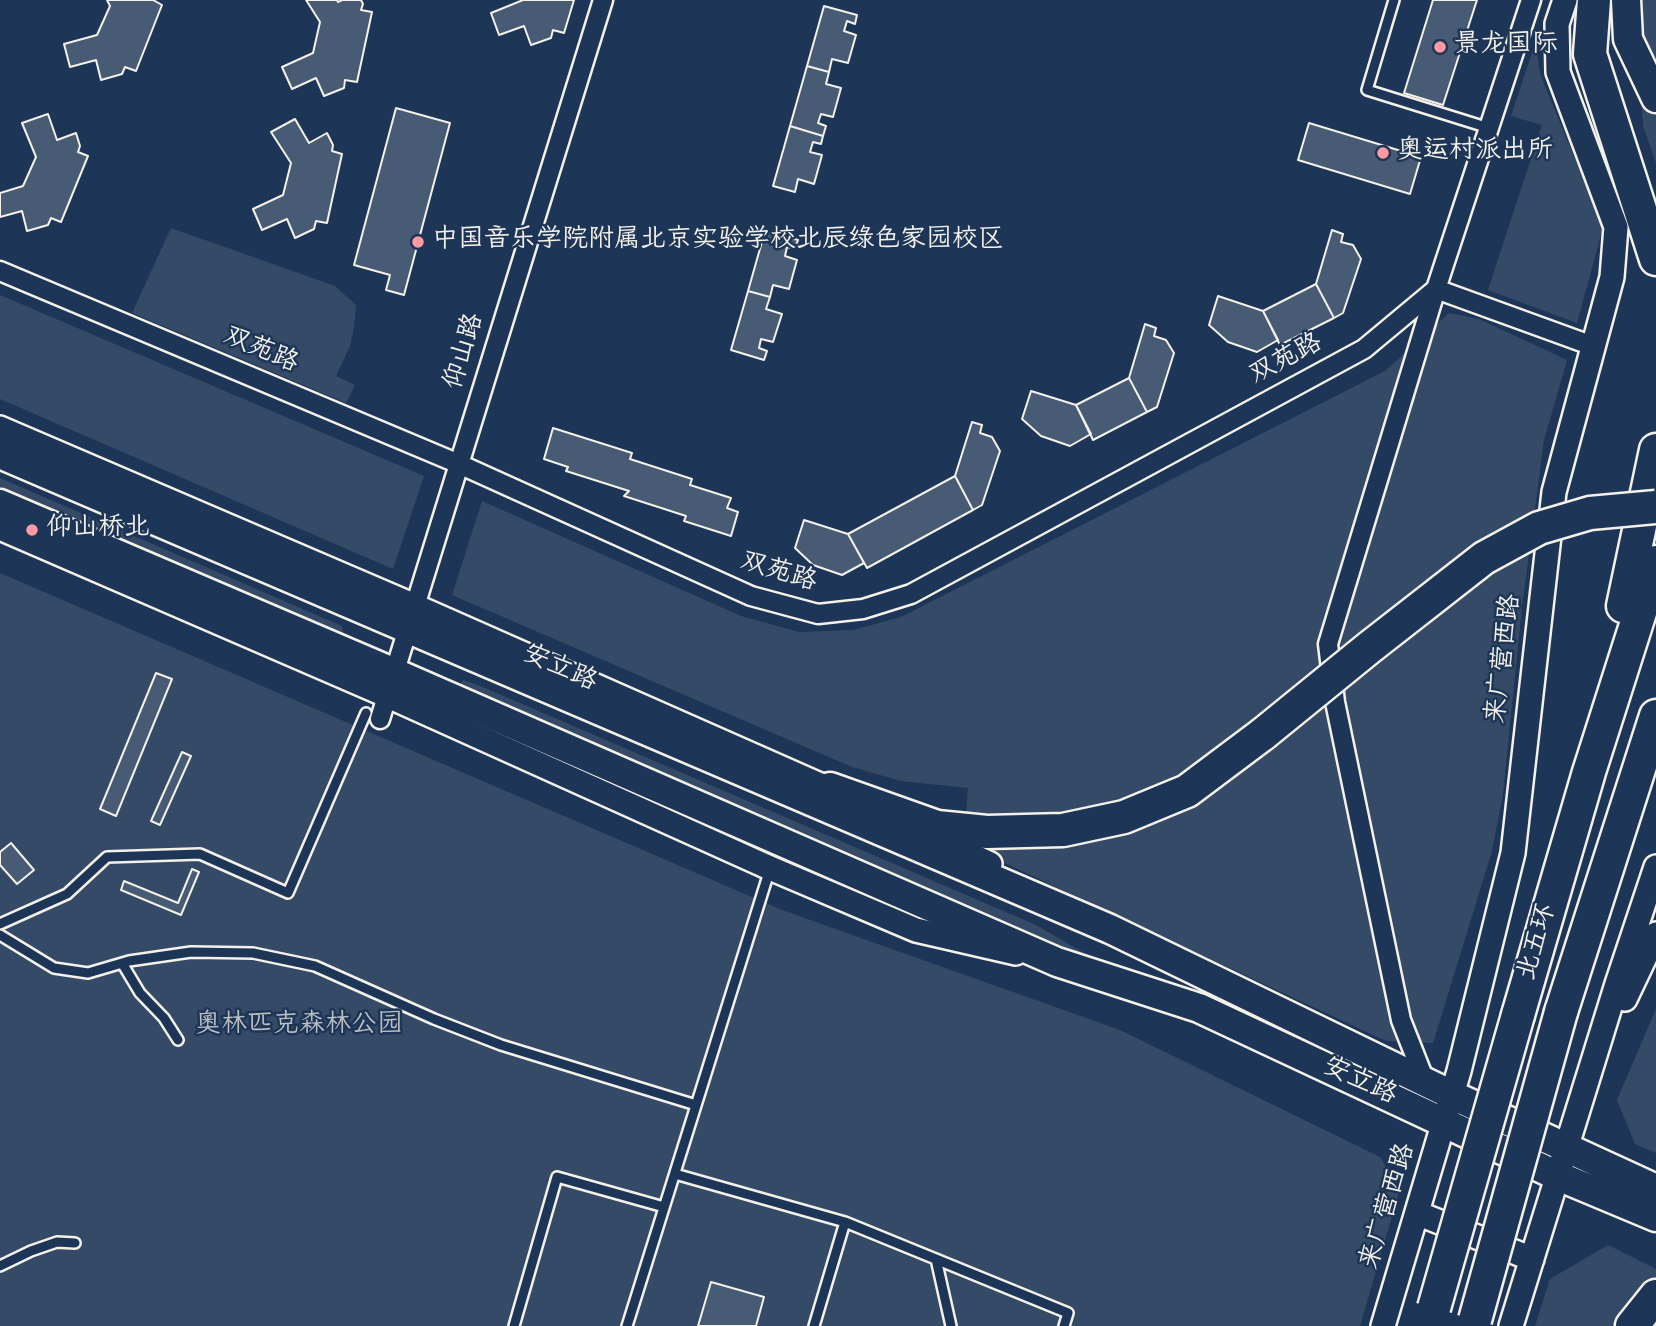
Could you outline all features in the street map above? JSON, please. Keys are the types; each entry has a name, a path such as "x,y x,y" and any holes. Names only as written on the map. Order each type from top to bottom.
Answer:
{"highway":[{"path":"1594,0 1590,54 1656,258"},
{"path":"1589,772 1656,450"},
{"path":"830,789 937,827 986,832 1063,830 1124,817 1187,791 1484,558 1539,528 1590,513 1656,507"},
{"name":"北五环","path":"1431,1317 1589,772 1656,562"},
{"name":"北五环","path":"1474,1323 1561,1012 1656,716"},
{"path":"1632,1326 1656,1296"}],"main road":[{"path":"1626,0 1628,40 1656,98"},
{"name":"安立路","path":"0,454 411,618 1110,929 1452,1095 1656,1189"},
{"name":"安立路","path":"0,504 391,684 1057,962 1199,1008 1558,1176 1656,1217"}],"street":[{"name":"仰山路","path":"373,716 391,684 603,0"},
{"path":"1425,1081 1401,1020 1333,694 1328,644 1436,289 1531,0"},
{"name":"来广营西路","path":"1383,1326 1452,1095 1513,853 1554,492 1612,277 1616,227 1558,72 1557,24 1564,0"},
{"name":"双苑路","path":"0,271 459,464 751,596 818,614 863,609 911,594 1364,349 1436,289"},
{"path":"1436,289 1593,346"},
{"name":"安立路","path":"0,428 411,618 830,789 1027,881 1110,929"},
{"name":"安立路","path":"0,528 391,684 770,868 916,930 1057,962"},
{"path":"1511,1326 1656,867"},
{"path":"1588,1077 1656,934"},
{"path":"1417,1213 1532,1259"}],"lane":[{"path":"1394,0 1367,90 1489,128"},
{"path":"0,924 66,894 107,857 200,854 288,893 373,716"},
{"path":"627,1326 770,868"},
{"path":"0,935 54,968 88,973 122,963 191,952 253,953 315,965 435,1019 501,1045 696,1105"},
{"path":"122,963 140,993 163,1018 178,1040"},
{"path":"675,1174 845,1222 1068,1313 1064,1326"},
{"path":"514,1326 557,1177 664,1207"},
{"path":"814,1326 845,1222"},
{"path":"0,1266 57,1242 75,1243"},
{"path":"936,1259 951,1326"}],"green space":[{"path":"1636,0 1656,0 1656,163 1643,126"},
{"path":"1536,41 1540,74 1603,227 1577,323 1488,290 1542,125 1511,116"},
{"path":"171,228 335,286 356,305 350,346 336,376 355,385 346,403 132,313"},
{"path":"0,295 424,476 393,569 0,399"},
{"path":"1449,313 1479,319 1567,360 1544,440 1522,607 1503,794 1492,851 1433,1043 1386,1041 964,844 968,788 901,781 852,767 452,595 482,501 741,616 799,632 853,630 901,617 1385,371"},
{"path":"0,478 342,626 345,643 0,506"},
{"name":"奥林匹克森林公园","path":"0,573 782,910 1120,1030 1380,1157 1400,1189 1360,1326 0,1326"},
{"path":"463,680 1036,925 1132,981 456,689"},
{"path":"1656,1009 1656,1153 1635,1144 1617,1100"},
{"path":"1608,1245 1656,1269 1656,1326 1535,1326 1550,1279"}],"building":[{"path":"107,0 153,0 162,5 136,71 125,67 122,74 101,80 96,60 70,67 64,44 97,35 110,6"},
{"path":"306,0 361,0 361,10 372,12 357,82 345,80 344,88 324,96 316,78 292,89 282,67 313,53 320,22"},
{"path":"523,0 574,0 564,33 553,30 551,38 531,45 524,26 499,35 491,13"},
{"name":"景龙国际","path":"1433,0 1477,0 1443,105 1404,93"},
{"path":"824,6 857,15 855,24 847,21 844,31 856,35 848,63 832,59 829,72 807,66"},
{"path":"807,66 829,72 826,84 841,88 833,117 821,114 818,123 826,126 823,136 790,126"},
{"path":"396,108 450,123 404,295 386,290 390,275 354,265"},
{"path":"48,114 57,140 76,133 80,146 78,152 88,156 61,222 51,218 48,225 27,231 22,211 0,217 0,193 23,186 36,157 22,123"},
{"path":"295,119 309,143 327,133 333,145 332,151 342,154 327,223 316,221 314,229 295,238 287,219 262,230 253,209 283,195 291,163 271,132"},
{"path":"1309,123 1421,157 1410,194 1298,160"},
{"path":"790,126 823,136 821,144 813,142 810,152 822,155 814,184 798,179 795,192 773,186"},
{"path":"1332,230 1343,234 1341,242 1353,245 1361,259 1343,313 1334,318 1316,284"},
{"path":"765,231 798,240 795,249 787,247 785,256 797,260 789,289 773,285 770,297 748,291"},
{"path":"1316,284 1334,318 1280,345 1263,311"},
{"path":"748,291 770,297 766,309 782,314 773,342 761,339 759,348 767,351 764,360 731,350"},
{"path":"1218,296 1263,311 1278,340 1257,352 1228,342 1209,325"},
{"path":"1145,324 1156,328 1154,336 1166,340 1174,353 1157,407 1147,412 1129,378"},
{"path":"1129,378 1147,412 1093,440 1076,405"},
{"path":"1031,391 1076,405 1091,434 1070,446 1041,436 1022,419"},
{"path":"972,422 982,425 980,433 992,437 1000,451 982,505 973,510 955,476"},
{"path":"553,428 632,453 630,459 692,479 690,485 731,498 727,508 738,512 731,536 684,521 686,516 624,496 629,491 566,471 568,467 544,459"},
{"path":"955,476 973,510 867,568 848,534"},
{"path":"804,520 848,534 864,563 842,575 813,565 795,548"},
{"path":"156,673 172,679 116,816 100,809"},
{"path":"182,752 191,756 160,825 151,821"},
{"path":"11,843 34,870 17,884 0,865 0,852"},
{"path":"192,869 199,872 181,915 121,890 124,881 178,903"},
{"path":"711,1282 764,1297 756,1326 698,1326"}],"place":[{"name":"景龙国际","path":"1440,47"},
{"name":"奥运村派出所","path":"1383,153"},
{"name":"中国音乐学院附属北京实验学校北辰绿色家园校区","path":"418,242"},
{"name":"仰山桥北","path":"32,530"}]}
